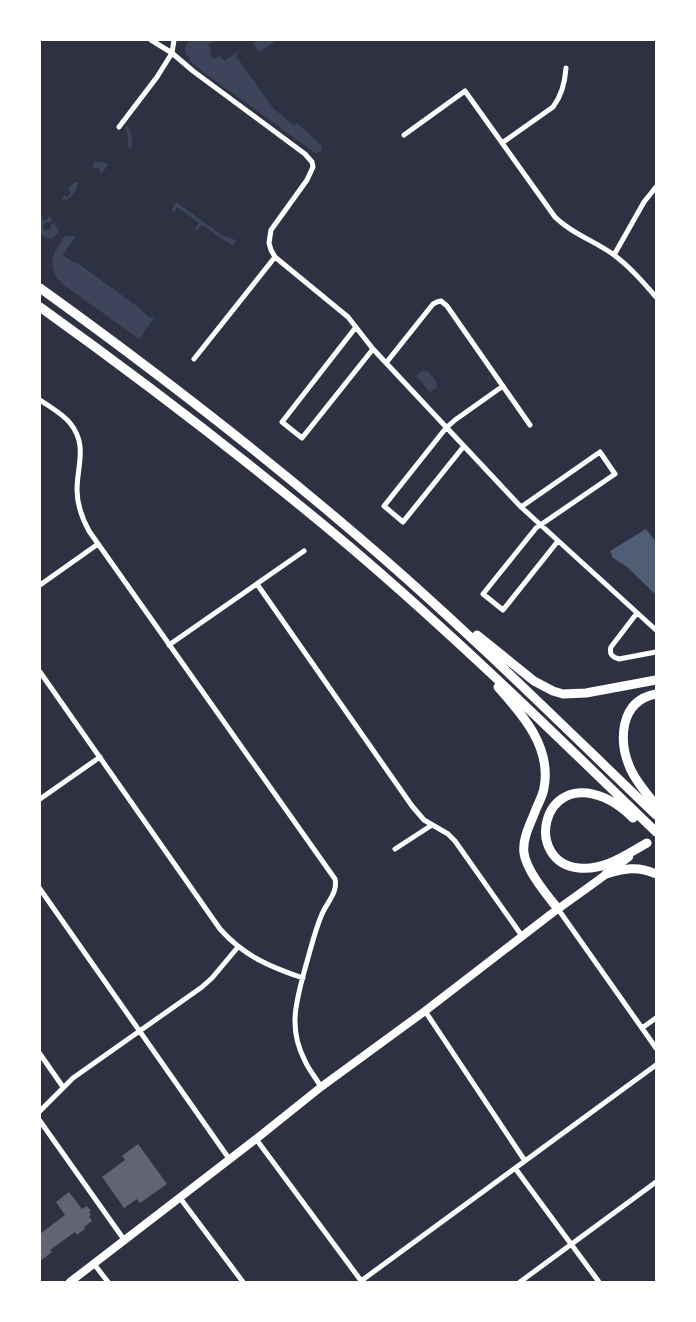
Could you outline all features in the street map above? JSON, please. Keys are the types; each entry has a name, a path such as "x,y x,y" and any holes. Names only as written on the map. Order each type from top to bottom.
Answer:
{"highway":[{"path":"40,288 134,356 214,418 408,580 534,681 563,694 586,693 656,680"},
{"path":"40,307 154,390 266,477 349,546 516,697 656,835"},
{"path":"408,580 501,665 656,815"},
{"path":"457,642 520,712 539,743 544,762 545,779 541,798 526,834 524,852 530,870 558,909"},
{"path":"656,694 638,701 632,708 624,725 623,736 624,748 631,770 642,789 656,805"},
{"path":"647,842 603,865 580,868 572,867 556,857 546,842 545,833 548,815 560,800 568,795 578,792 587,793 597,795 615,804 656,835"},
{"path":"606,874 622,869 639,868 656,874"}],"main road":[{"path":"70,1282 230,1160 321,1087 425,1011 656,835"}],"street":[{"path":"151,40 172,52 193,72 305,154 312,162 307,180 269,237 271,250 275,257 341,310 386,363 521,507 656,630"},
{"path":"119,127 157,77 172,52 174,40"},
{"path":"502,144 553,107 563,90 566,68"},
{"path":"404,135 465,91 555,217 571,231 614,255 631,269 656,297"},
{"path":"614,255 641,207 656,187"},
{"path":"194,359 275,257"},
{"path":"386,363 433,304 441,302 447,306 530,425"},
{"path":"356,327 282,422 302,438 373,348"},
{"path":"464,446 403,522 384,506 446,428 503,386"},
{"path":"40,400 70,423 80,442 81,452 77,491 84,522 335,880 336,886 333,896 319,922 294,1014 300,1051 321,1087"},
{"path":"521,507 600,452 615,474 532,532 483,594 503,610 558,542"},
{"path":"40,585 98,544"},
{"path":"170,645 304,551"},
{"path":"257,584 412,806 424,820 455,840 522,936"},
{"path":"637,613 610,646 610,651 615,658 619,659 656,652"},
{"path":"40,672 213,919 229,938 238,947 260,962 303,978"},
{"path":"40,799 100,757"},
{"path":"395,849 432,825"},
{"path":"40,889 230,1160"},
{"path":"558,909 656,1048"},
{"path":"40,1111 73,1078 202,987 238,947"},
{"path":"425,1011 525,1161"},
{"path":"642,1028 656,1018"},
{"path":"40,1054 63,1087"},
{"path":"256,1139 362,1281 656,1065"},
{"path":"40,1121 125,1241"},
{"path":"515,1168 599,1282"},
{"path":"520,1282 656,1182"},
{"path":"180,1198 243,1282"},
{"path":"94,1264 108,1282"}],"shaded area":[{"path":"189,40 215,40 208,45 214,59 220,56 224,61 239,51 236,56 273,108 294,126 297,123 321,145 321,152 314,152 189,60 190,58 186,54 185,48"},
{"path":"258,40 277,40 259,52 253,43"},
{"path":"127,125 132,137 131,149 128,145 128,136 125,128"},
{"path":"97,161 99,163 102,161 108,165 102,173 98,167 95,169 93,167 94,162"},
{"path":"78,182 76,190 71,197 67,200 62,199 64,195 67,197 71,193 68,189 73,183"},
{"path":"176,202 223,236 236,240 233,246 202,225 197,230 195,228 199,223 177,207 174,212 172,211"},
{"path":"40,214 44,221 50,216 52,221 44,223 44,230 50,229 54,223 59,232 52,239 40,234"},
{"path":"65,236 75,237 63,255 134,303 149,317 154,318 139,339 64,285 58,278 54,272 52,260"},
{"path":"422,371 428,371 436,381 437,387 430,392 416,376"},
{"path":"646,529 656,542 656,595 626,566 613,558 610,551"}],"building":[{"path":"138,1144 167,1184 140,1203 137,1199 124,1208 102,1177 125,1160 122,1156"},
{"path":"69,1192 82,1209 87,1206 91,1211 89,1216 92,1221 77,1235 75,1232 50,1250 52,1252 40,1261 40,1234 65,1215 56,1202"}]}
